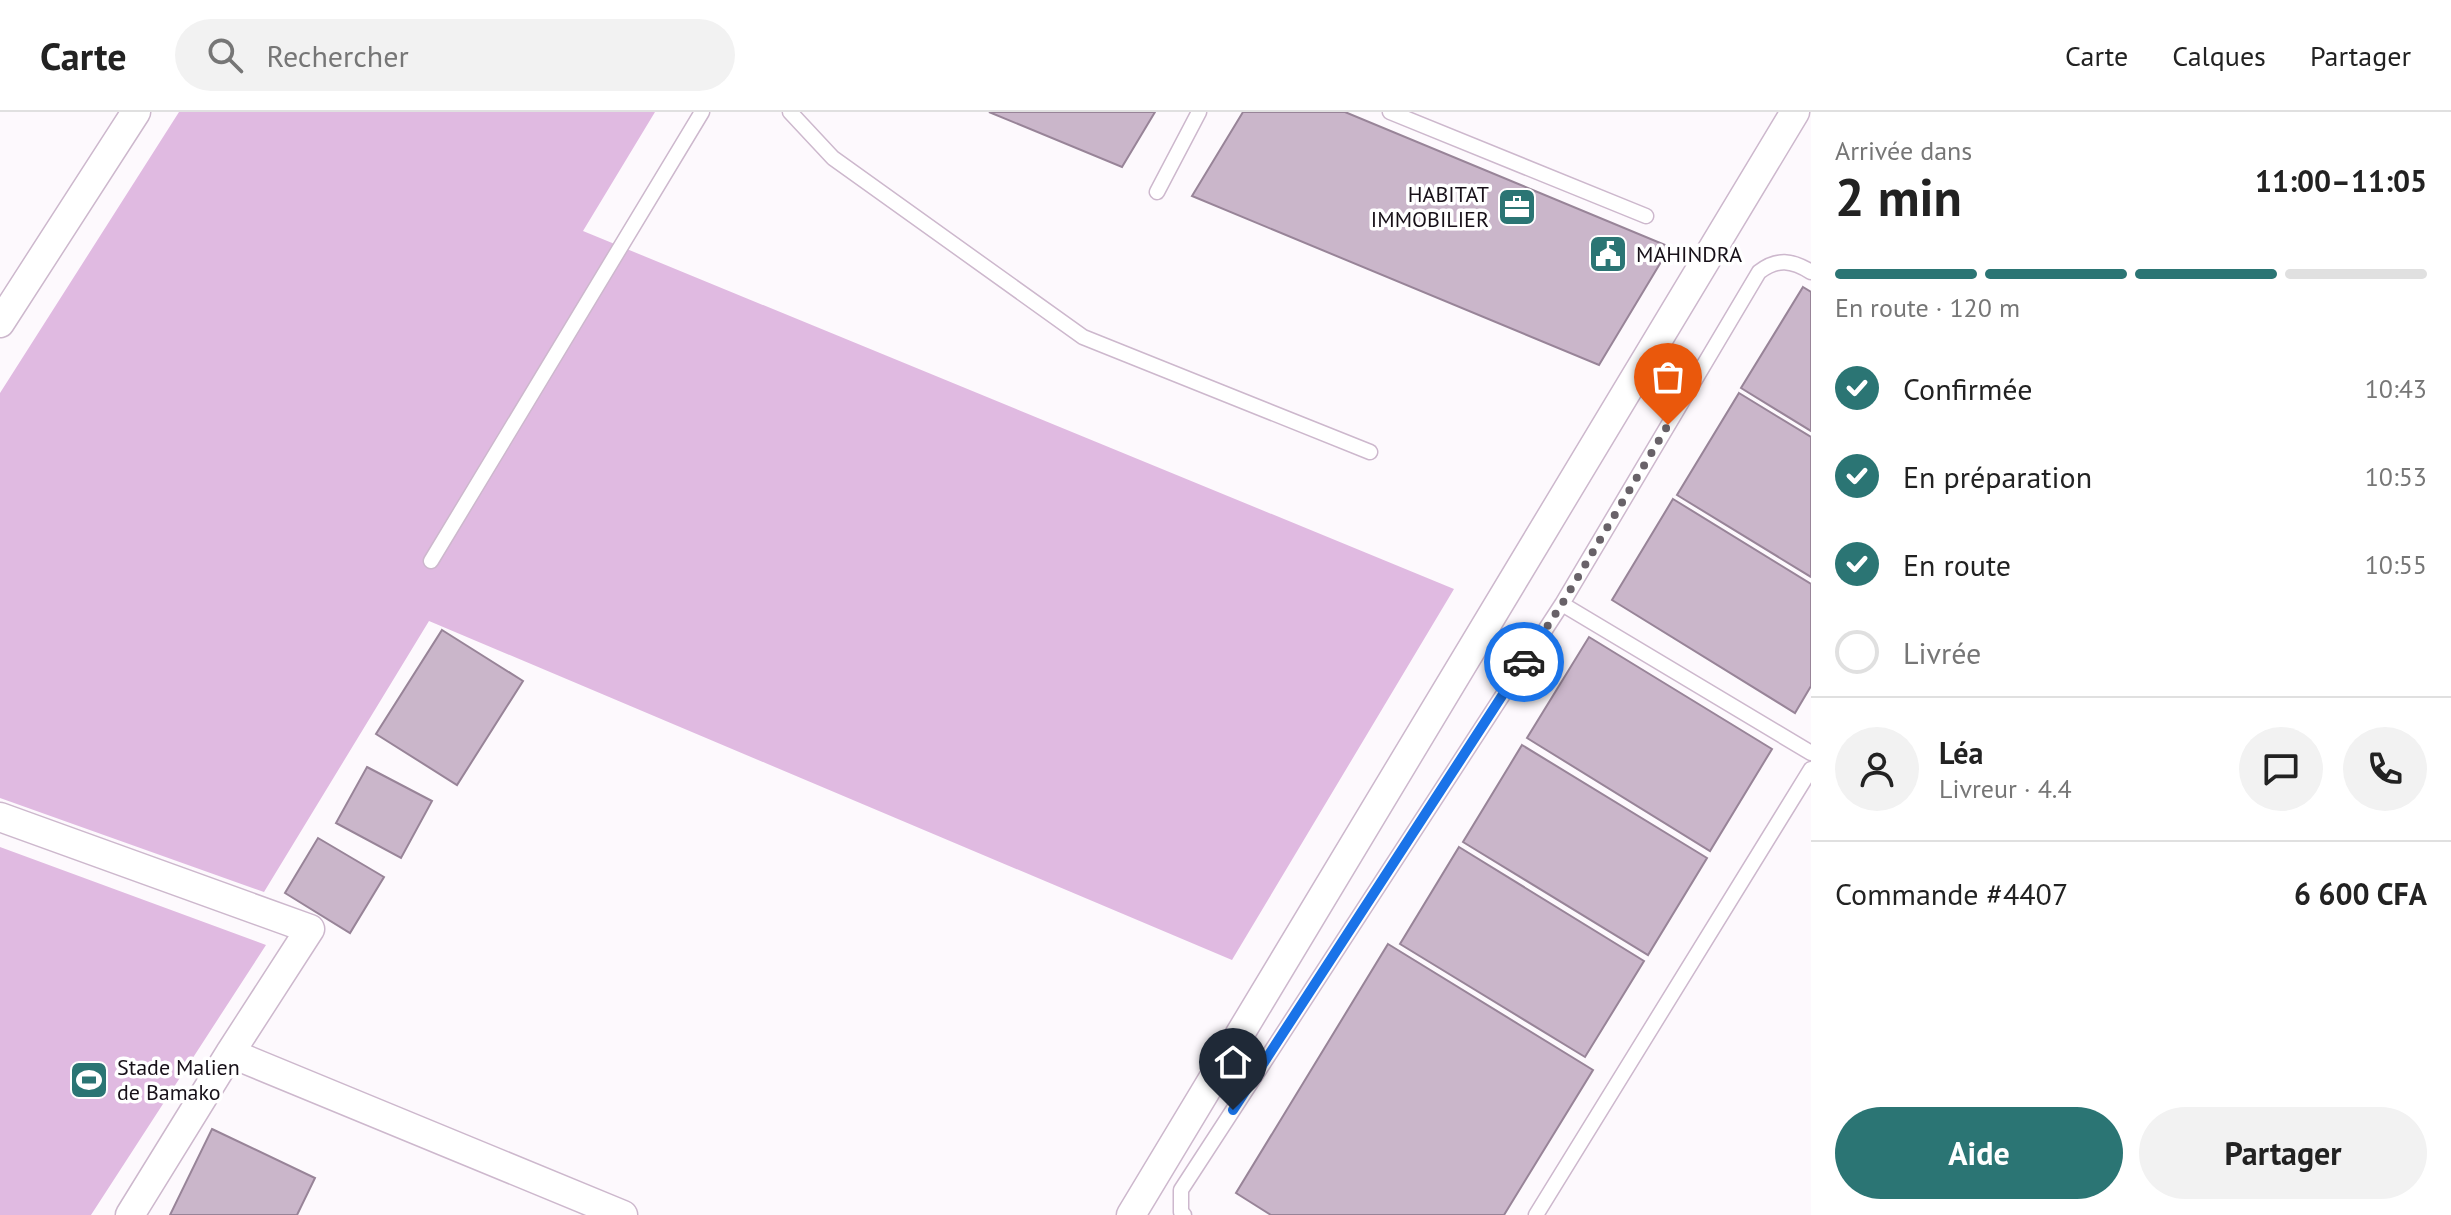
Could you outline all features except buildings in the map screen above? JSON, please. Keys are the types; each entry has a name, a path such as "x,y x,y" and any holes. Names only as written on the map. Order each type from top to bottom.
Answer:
{"street":[{"path":"2,316 136,112"},
{"path":"1131,1215 1795,112"},
{"path":"0,817 310,929 130,1215"},
{"path":"230,1053 623,1215"}],"lane":[{"path":"431,561 702,112"},
{"path":"790,112 833,158 1083,337 1370,452"},
{"path":"1157,192 1199,112"},
{"path":"1390,112 1646,216"},
{"path":"1184,1215 1181,1212 1181,1190 1562,604 1759,272 1773,262 1796,263 1811,272"},
{"path":"1562,604 1811,753"},
{"path":"1536,1215 1811,769"}],"shaded area":[{"path":"179,112 655,112 583,231 1454,589 1232,960 429,621 264,892 0,798 0,393"},
{"name":"Stade Malien de Bamako","path":"0,847 266,945 91,1215 0,1215"}],"way so far":[{"path":"1524,662 1668,425"}],"place":[{"name":"HABITAT IMMOBILIER","path":"1517,207"},
{"name":"MAHINDRA","path":"1608,254"},
{"name":"Stade Malien de Bamako","path":"89,1080"}],"route":[{"path":"1233,1110 1524,662"}]}
